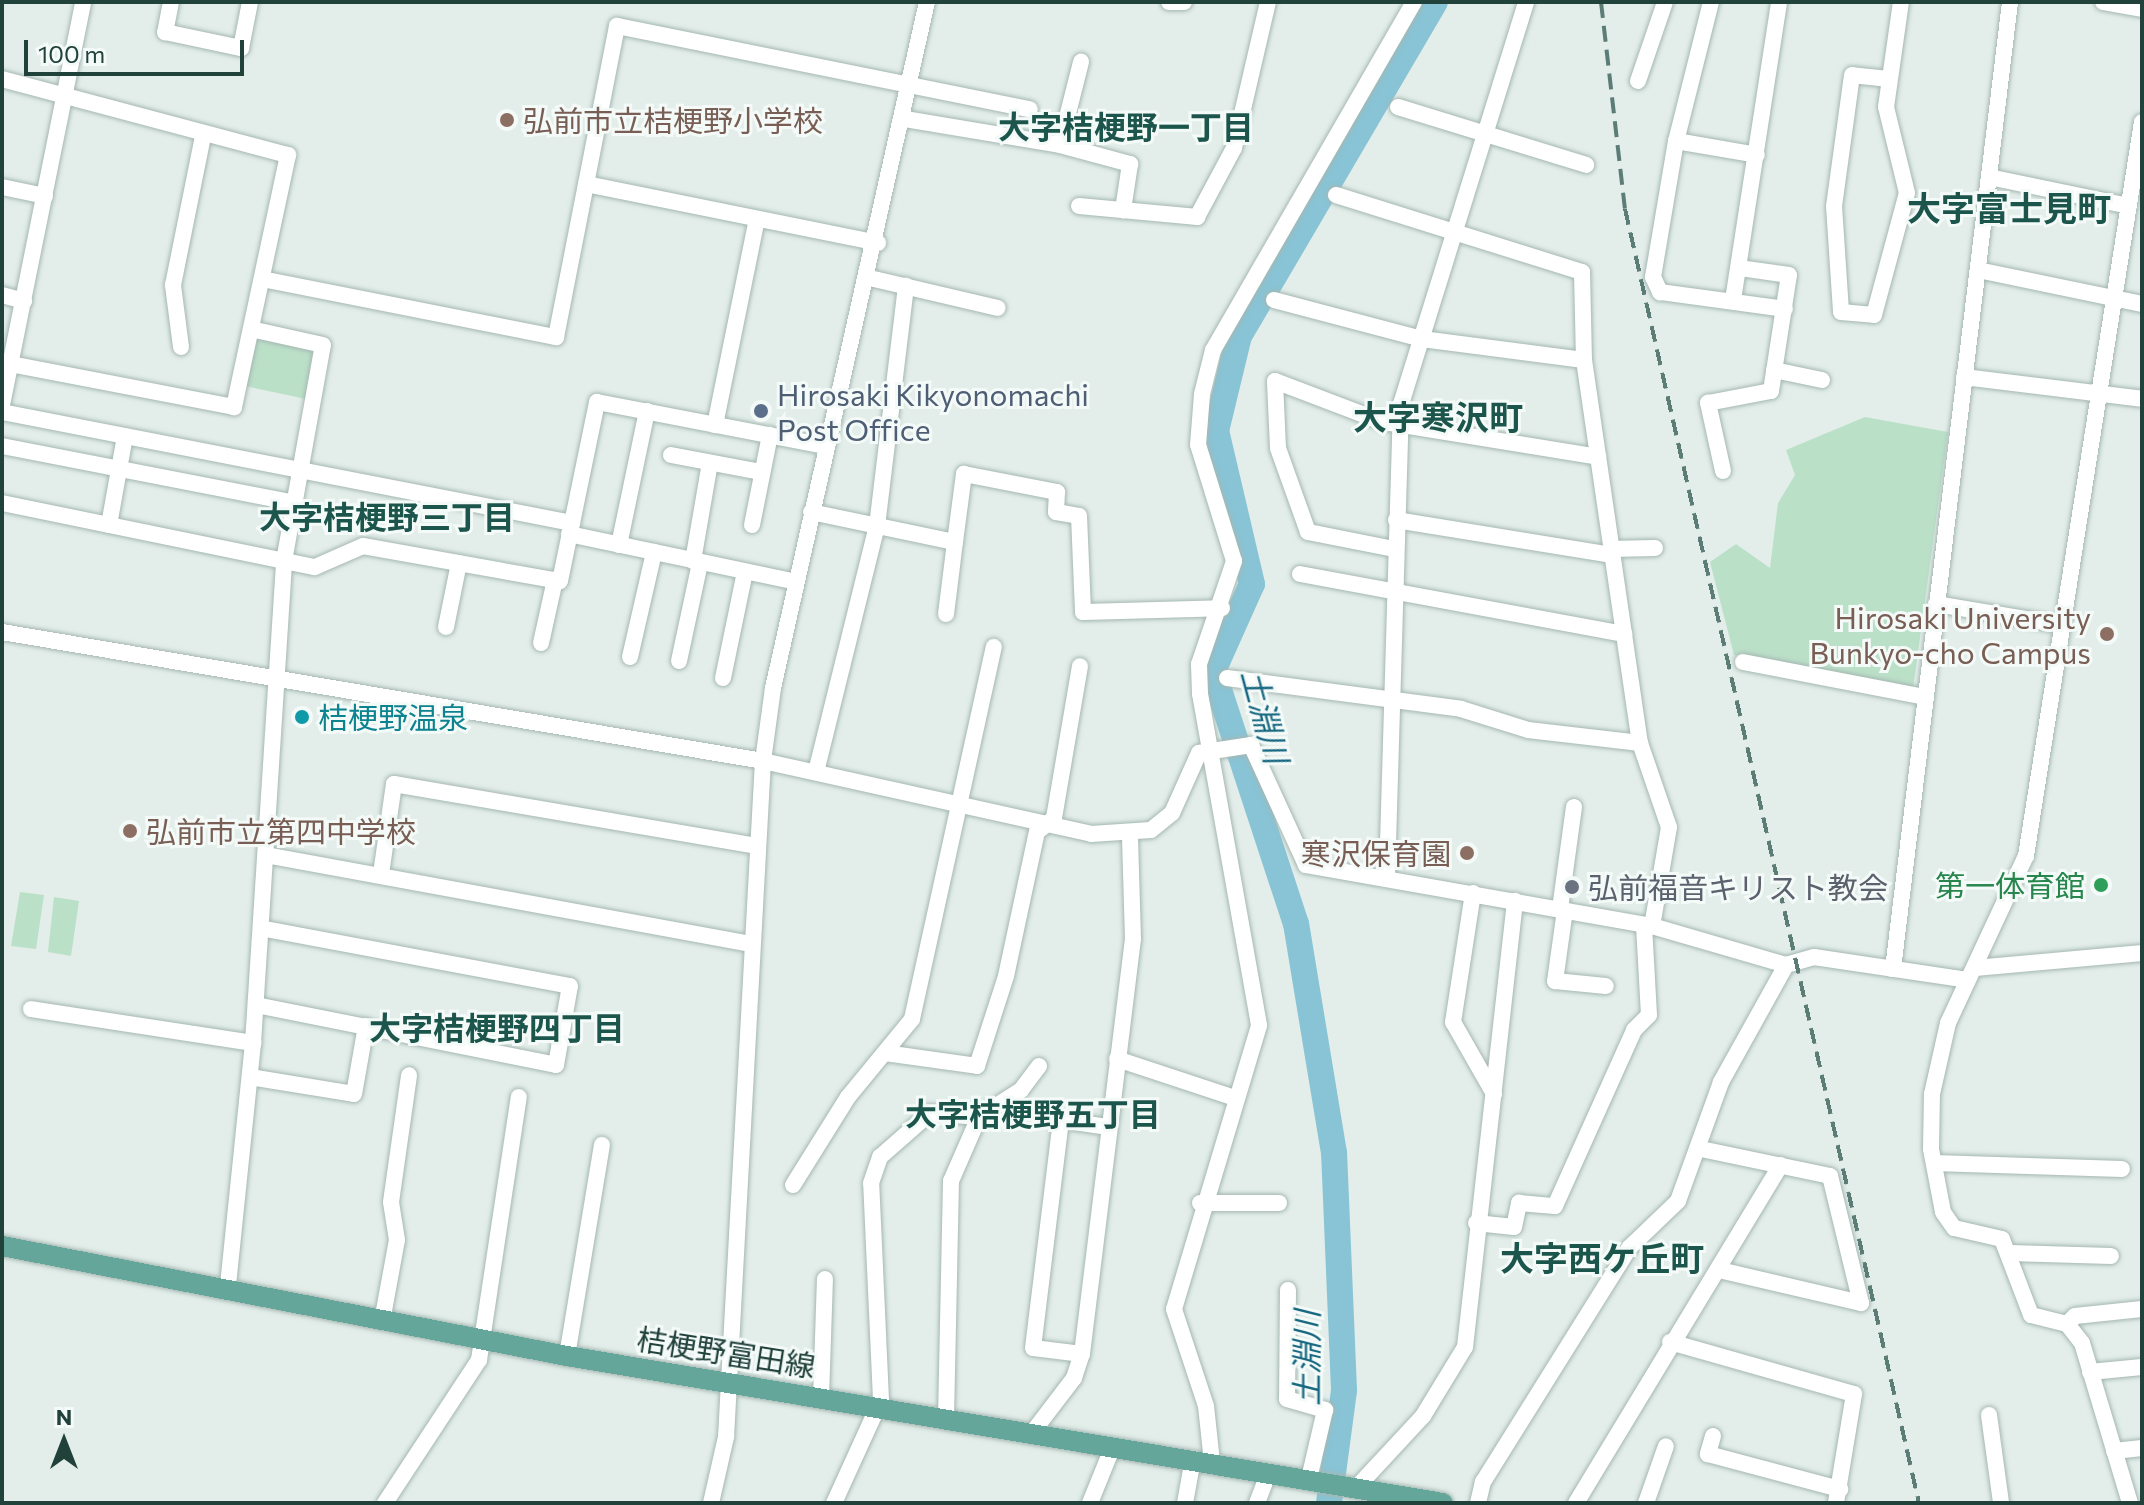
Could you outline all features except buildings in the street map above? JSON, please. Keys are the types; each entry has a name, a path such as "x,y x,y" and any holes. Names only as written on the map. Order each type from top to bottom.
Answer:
{"main road":[{"name":"桔梗野富田線","path":"2,1246 228,1285 567,1356 1350,1484 1443,1503"}],"street":[{"path":"2,405 83,2"},
{"path":"171,2 165,32 241,48 250,2"},
{"path":"711,1503 724,1456 763,761 811,512 878,243 927,2"},
{"path":"1169,2 1184,2"},
{"path":"1079,206 1197,217 1234,148 1268,2"},
{"path":"1185,1503 1202,1461 1206,1406 1174,1309 1200,1203 1232,1097 1259,1025 1216,747 1199,664 1222,608 1234,561 1198,445 1213,350 1414,2"},
{"path":"1387,877 1388,697 1398,424 1526,2"},
{"path":"1638,81 1665,2"},
{"path":"1711,2 1676,141 1653,277 1660,292 1785,309"},
{"path":"1733,300 1779,2"},
{"path":"1889,79 1852,75 1834,206 1841,312 1874,315 1907,193 1886,107 1901,2"},
{"path":"1893,969 2010,2"},
{"path":"2103,2 2142,9"},
{"path":"262,279 556,337 617,26 913,82 1030,109"},
{"path":"1060,145 1081,62"},
{"path":"2,79 65,93 203,136 288,155 234,407 11,364"},
{"path":"1398,107 1586,165"},
{"path":"905,119 1060,145 1130,164 1123,210"},
{"path":"2067,1324 2031,1315 2018,1296 2010,1253 2002,1239 1954,1228 1943,1212 1934,1163 1932,1094 1971,974 2026,856 2114,299 2133,214 2142,122"},
{"path":"181,347 173,285 203,136"},
{"path":"1676,141 1757,155"},
{"path":"1989,177 2133,214"},
{"path":"586,184 878,243"},
{"path":"2,187 45,196"},
{"path":"1336,195 1582,272 1584,360 1610,552 1640,743 1669,827 1648,926 1649,1015 1634,1030 1555,1206 1519,1203 1514,1227 1476,1223"},
{"path":"715,425 757,219"},
{"path":"1723,471 1708,403 1771,391 1789,275 1740,268"},
{"path":"1978,270 2142,304"},
{"path":"870,278 998,308"},
{"path":"816,772 877,526 906,286"},
{"path":"2,295 24,301"},
{"path":"1274,300 1422,339 1584,360"},
{"path":"228,1285 256,1005 279,679 284,561 323,345 251,329"},
{"path":"1774,370 1822,380"},
{"path":"1964,377 2142,399"},
{"path":"1394,549 1308,532 1278,448 1275,381 1398,424 1598,457"},
{"path":"541,643 597,402 826,446"},
{"path":"619,545 647,411"},
{"path":"2,412 301,469 570,528 619,545 796,582"},
{"path":"752,525 770,435"},
{"path":"109,525 125,436"},
{"path":"2,446 295,503"},
{"path":"671,455 761,472"},
{"path":"679,661 710,463"},
{"path":"946,614 964,474 1057,492 1056,512 1079,516 1083,612 1222,608"},
{"path":"2,503 315,567 363,546 555,580"},
{"path":"811,512 955,542"},
{"path":"1396,520 1610,552 1655,548"},
{"path":"630,657 654,552"},
{"path":"446,627 459,563"},
{"path":"723,678 745,572"},
{"path":"1300,574 1392,595 1624,634"},
{"path":"1936,604 2062,625"},
{"path":"2,632 763,761 1045,826 1130,835 1172,813 1199,753 1216,747 1245,745 1275,791 1306,865 1387,877 1648,926 1786,965 1814,957 1893,969 1971,974 2142,953"},
{"path":"793,1185 912,1019 994,647"},
{"path":"1743,662 1925,697"},
{"path":"885,1053 977,1066 1006,976 1037,832 1054,818 1080,666"},
{"path":"1227,678 1388,697 1461,709 1528,730 1640,743"},
{"path":"381,874 394,784 758,846"},
{"path":"1574,807 1555,981 1606,986"},
{"path":"1032,1433 1074,1378 1082,1354 1133,939 1130,835"},
{"path":"266,855 752,944"},
{"path":"1473,893 1453,1022 1494,1094"},
{"path":"1350,1484 1423,1416 1465,1347 1476,1223 1515,901"},
{"path":"256,1005 556,1065 570,986 261,928"},
{"path":"1478,1503 1483,1482 1629,1248 1678,1201 1701,1149 1721,1082 1786,965"},
{"path":"31,1009 253,1043"},
{"path":"250,1077 354,1094 366,1026"},
{"path":"1117,1059 1232,1097"},
{"path":"946,1419 951,1181 979,1117 1021,1090 1039,1066"},
{"path":"383,1316 397,1240 391,1202 409,1075"},
{"path":"385,1503 479,1360 519,1097"},
{"path":"834,1503 877,1407 871,1183 880,1157 930,1113 979,1117"},
{"path":"1082,1354 1033,1348 1061,1120 1108,1127"},
{"path":"567,1356 602,1145"},
{"path":"1701,1149 1830,1176 1861,1303 1719,1270"},
{"path":"1934,1163 2122,1169"},
{"path":"1576,1503 1670,1342 1719,1270 1781,1165"},
{"path":"1200,1203 1279,1203"},
{"path":"2010,1253 2111,1256"},
{"path":"821,1398 825,1279"},
{"path":"1288,1290 1287,1399 1325,1410 1311,1479"},
{"path":"2067,1324 2075,1316 2142,1309"},
{"path":"2067,1324 2090,1372 2130,1503"},
{"path":"1670,1342 1854,1394 1838,1496 1708,1454 1713,1436"},
{"path":"2090,1372 2142,1367"},
{"path":"1989,1415 2001,1503"},
{"path":"1090,1503 1113,1446"},
{"path":"1646,1503 1666,1446"},
{"path":"2114,1451 2142,1448"},
{"path":"1257,1503 1269,1472"}],"green space":[{"path":"255,338 316,350 306,399 245,386"},
{"path":"1865,417 1948,432 1913,689 1734,655 1710,562 1736,544 1770,568 1778,503 1795,475 1786,450"},
{"path":"20,892 44,895 36,949 11,946"},
{"path":"54,897 79,901 71,956 48,952"}],"waterway":[{"name":"土淵川","path":"1329,1503 1344,1390 1334,1153 1296,924 1213,671 1252,584 1216,431 1239,336 1435,2"}],"railway":[{"path":"1601,2 1625,209 1919,1503"}],"place":[{"name":"弘前市立桔梗野小学校","path":"507,120"},
{"name":"Hirosaki Kikyonomachi Post Office","path":"761,411"},
{"name":"Hirosaki University Bunkyo-cho Campus","path":"2107,634"},
{"name":"桔梗野温泉","path":"302,717"},
{"name":"弘前市立第四中学校","path":"130,831"},
{"name":"寒沢保育園","path":"1467,853"},
{"name":"第一体育館","path":"2101,885"},
{"name":"弘前福音キリスト教会","path":"1572,887"}],"district":[{"name":"大字桔梗野一丁目","path":"1126,126"},
{"name":"大字富士見町","path":"2009,208"},
{"name":"大字寒沢町","path":"1438,417"},
{"name":"大字桔梗野三丁目","path":"387,516"},
{"name":"大字桔梗野四丁目","path":"497,1027"},
{"name":"大字桔梗野五丁目","path":"1033,1113"},
{"name":"大字西ケ丘町","path":"1602,1258"}]}
